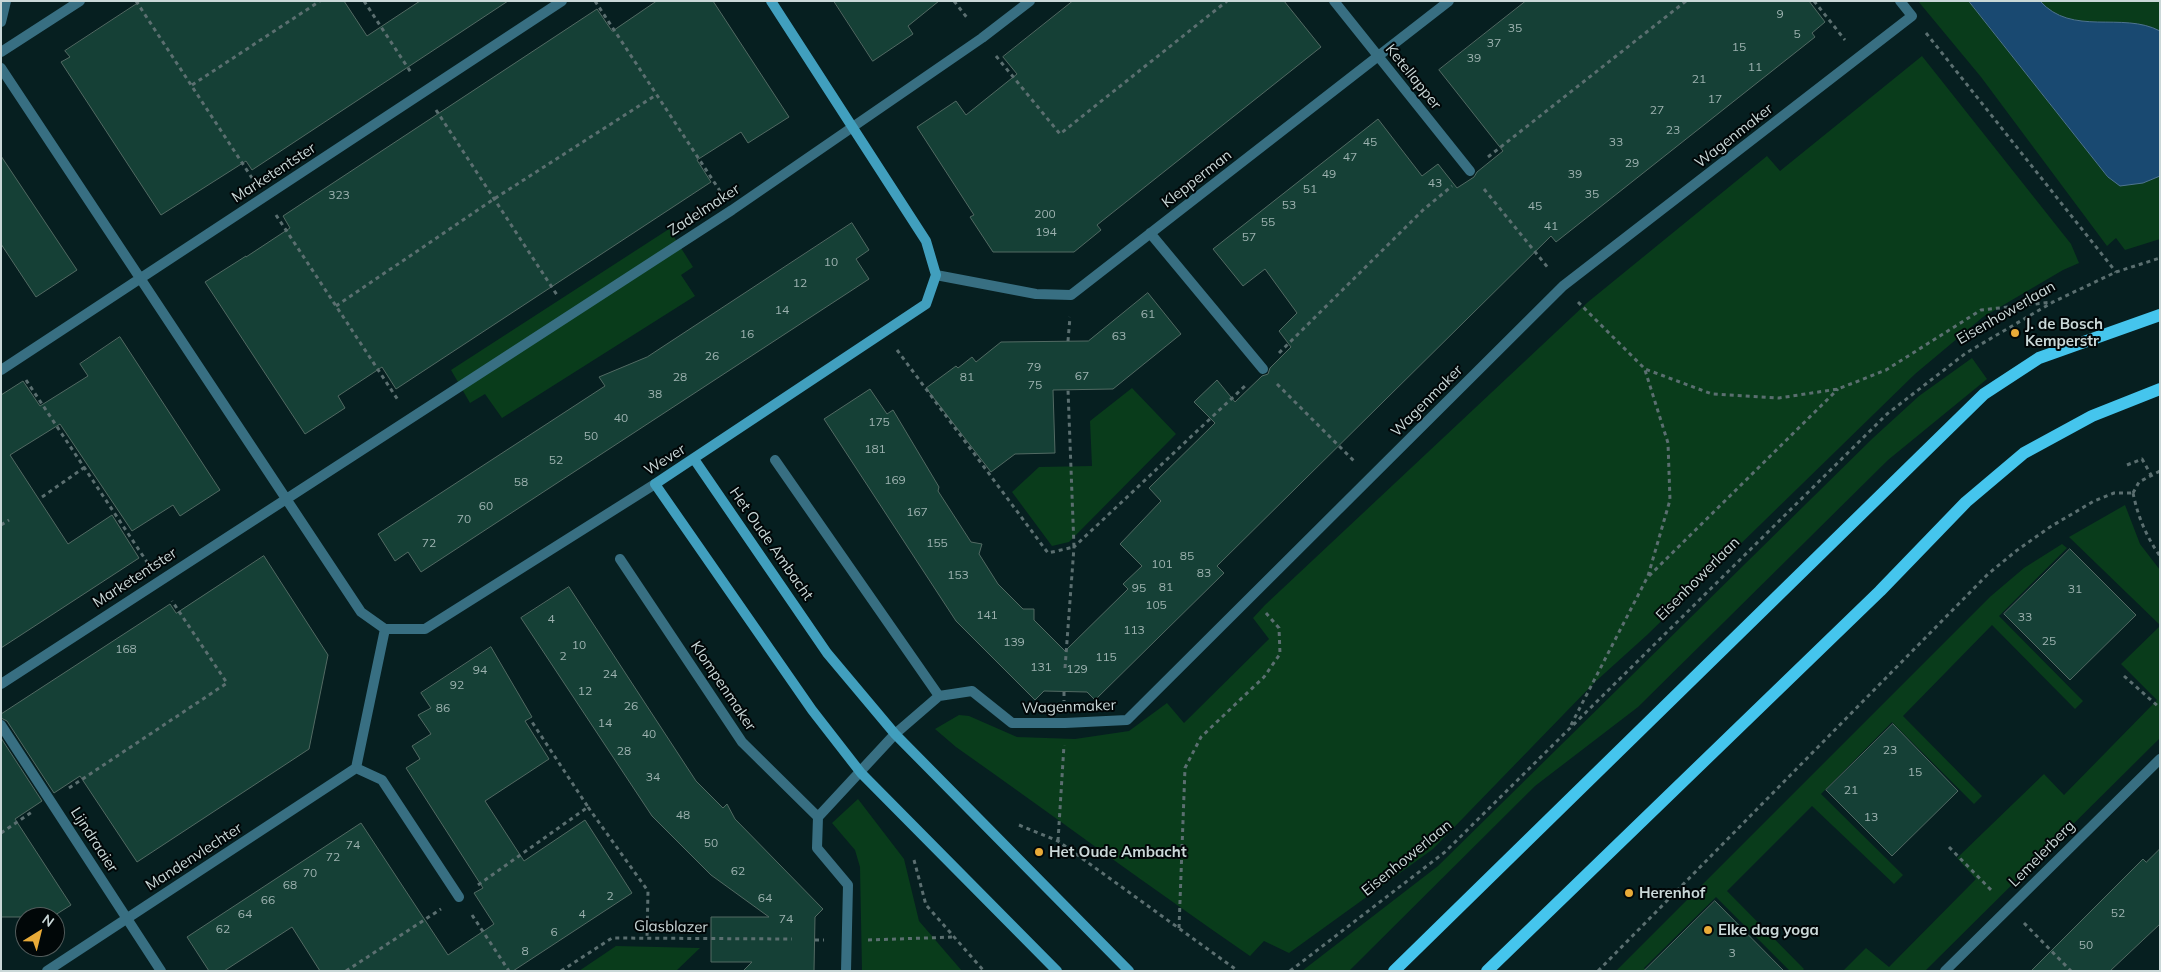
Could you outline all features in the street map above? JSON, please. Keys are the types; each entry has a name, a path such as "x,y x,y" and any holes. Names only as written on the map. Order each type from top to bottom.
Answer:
{"main road":[{"path":"1394,971 1984,394 2039,358 2160,315"},
{"path":"1487,971 1880,591 1966,502 2024,453 2092,416 2160,389"}],"street":[{"path":"1,22 6,1"},
{"path":"1,52 80,1"},
{"path":"424,92 562,1"},
{"path":"771,1 926,241 936,275"},
{"name":"Zadelmaker","path":"570,315 732,210 982,38 1030,1"},
{"name":"Ketellapper","path":"1334,1 1470,171"},
{"name":"Klepperman","path":"936,275 1036,294 1071,295 1448,1"},
{"path":"1900,1 1912,16"},
{"name":"Wagenmaker","path":"939,696 972,691 1012,723 1127,720 1253,597 1563,286 1912,16"},
{"path":"1,68 361,612 385,629 356,768 382,780 459,897"},
{"name":"Marketentster","path":"1,370 424,92"},
{"path":"1150,233 1263,369"},
{"name":"Wever","path":"385,629 425,629 694,459 926,304 936,275"},
{"name":"Marketentster","path":"1,684 570,315"},
{"name":"Het Oude Ambacht","path":"694,459 827,652 895,734 1129,971"},
{"path":"775,460 939,696 895,734 861,773 818,817 817,848 848,884 846,971"},
{"path":"655,484 812,710 861,773 1056,971"},
{"name":"Klompenmaker","path":"620,559 742,742 818,817"},
{"name":"Lijndraaier","path":"1,725 161,971"},
{"name":"Lemelerberg","path":"1946,971 2160,759"},
{"name":"Mandenvlechter","path":"47,971 356,768"}],"path":[{"path":"136,1 410,418"},
{"path":"192,85 320,1"},
{"path":"364,1 570,315"},
{"path":"595,1 732,210"},
{"path":"982,38 1060,134 1227,1"},
{"path":"1470,171 1686,1"},
{"path":"1814,1 1859,58"},
{"path":"1912,16 2116,272"},
{"path":"336,306 494,199 656,95"},
{"name":"Eisenhowerlaan","path":"1290,971 1445,852 1888,414 1966,354 2053,302 2116,272 2160,258"},
{"path":"1563,286 1644,369 1712,394 1779,398 1838,389 1886,370 1981,310 2053,302"},
{"path":"883,332 1048,553 1074,547 1068,390"},
{"path":"1,832 227,683 85,467 13,362"},
{"path":"1263,369 1370,478"},
{"path":"1570,728 1648,576 1670,500 1668,443 1644,369"},
{"path":"1648,576 1838,389"},
{"path":"2127,465 2142,459 2151,475"},
{"path":"42,497 85,467"},
{"path":"2160,471 2139,482 2133,492 2138,514 2147,537 2160,556"},
{"path":"1598,971 1988,574 2050,527 2094,501 2114,493 2133,492"},
{"path":"1,525 9,520"},
{"path":"1179,928 1185,768 1201,737 1264,677 1280,654 1279,628 1253,597"},
{"path":"2124,676 2160,708"},
{"path":"532,722 588,807 648,891 647,938"},
{"path":"1058,841 1065,723"},
{"path":"346,971 459,897 588,807"},
{"path":"1015,824 1058,841 1238,971"},
{"path":"1949,848 2070,971"},
{"path":"913,859 926,904 984,971"},
{"path":"459,897 509,971"},
{"path":"847,940 955,937"},
{"name":"Glasblazer","path":"561,971 612,938 792,939"}],"green space":[{"path":"1918,1 1969,1 2108,177 2143,183 2160,176 2160,239 2125,250 2116,238 2107,246 1981,77"},
{"path":"2040,1 2160,1 2160,31 2145,25 2082,21 2067,18 2053,12"},
{"path":"1922,56 2071,244 2079,263 2063,270 1983,317 1915,374 1647,635 1595,682 1433,849 1289,953 1264,941 1250,956 956,747 935,729 959,715 969,716 1017,737 1075,739 1129,731 1167,703 1184,723 1269,639 1253,618 1265,605 1588,302 1767,156 1780,171"},
{"path":"669,229 693,267 681,275 695,296 502,418 485,394 470,403 451,370"},
{"path":"1972,358 1987,379 1888,460 1638,707 1535,786 1349,971 1302,971 1438,866 1873,438 1919,396"},
{"path":"1132,388 1176,434 1069,542 1052,546 1012,492 1039,467 1092,466 1090,421"},
{"path":"2125,505 2140,544 2160,570 2160,625 2069,537"},
{"path":"2062,544 2067,548 1999,616 2083,701 2075,709 1992,625 1903,716 1982,796 1974,804 1892,722 1821,794 1903,875 1894,884 1812,806 1727,891 1804,969 1802,971 1790,971 1716,897 1644,968 1646,971 1616,971 1991,596 2024,568"},
{"path":"2160,626 2160,738 1925,971 1843,971 1866,948 1889,967 1976,879 1957,858 2044,774 2064,795 2157,700 2121,664"},
{"path":"858,799 904,859 919,921 962,971 862,971 860,867 855,850 832,823"},
{"path":"616,946 700,948 676,971 579,971"}],"water":[{"path":"1969,1 2040,1 2053,12 2067,18 2082,21 2145,25 2160,31 2160,176 2143,183 2120,186 2108,177"}],"building":[{"path":"141,1 344,1 367,36 420,1 508,1 252,170 246,161 161,215 61,62 70,57 65,51"},
{"path":"657,1 713,1 789,117 748,143 741,132 697,160 711,182 396,389 382,367 338,396 345,408 305,434 205,282 290,228 283,216 597,9 612,31"},
{"path":"834,1 939,1 908,26 913,34 873,61"},
{"path":"1073,1 1284,1 1321,47 1097,225 1101,230 1074,252 993,252 970,217 974,215 917,127 956,101 966,115 1017,74 1003,57"},
{"path":"1526,1 1809,1 1825,22 1812,33 1815,37 1556,242 1551,236 1217,566 1224,573 1095,700 1087,692 1044,691 1035,700 956,621 824,419 870,389 887,414 893,410 939,487 938,491 971,542 982,544 979,554 998,584 1023,609 1034,609 1034,620 1065,651 1128,589 1123,584 1142,566 1120,544 1161,501 1149,488 1215,423 1194,402 1217,380 1235,402 1262,376 1268,374 1270,368 1291,347 1279,331 1297,313 1265,269 1243,286 1213,249 1378,119 1422,176 1438,164 1457,188 1474,177 1477,172 1503,151 1439,70"},
{"path":"1,156 77,270 36,297 1,244"},
{"path":"852,223 869,250 856,259 869,279 421,572 408,552 395,561 378,534 605,386 599,377 647,357"},
{"path":"1148,293 1181,334 1113,389 1053,390 1055,453 1015,454 991,472 926,388 972,357 976,362 1001,342 1088,341"},
{"path":"120,337 220,490 180,516 173,505 132,531 60,424 10,455 68,544 112,515 139,558 1,648 1,395 23,381 40,406 88,376 80,364"},
{"path":"2070,549 2136,615 2070,680 2004,614"},
{"path":"264,556 328,655 309,749 137,862 80,776 54,793 7,721 1,718 1,714 170,604 176,613"},
{"path":"569,587 696,781 723,808 727,804 735,819 823,909 815,917 814,971 743,971 752,962 711,962 711,917 769,917 711,875 652,816 521,618"},
{"path":"491,647 532,717 525,721 549,759 485,801 524,861 585,820 632,893 513,971 320,971 292,927 224,971 209,971 187,937 361,823 448,955 494,924 474,893 483,888 406,768 420,759 412,746 431,734 418,715 431,708 421,693"},
{"path":"1893,724 1958,791 1892,856 1826,790"},
{"path":"1,738 42,801 15,819 71,905 65,909 65,907 15,907 15,917 1,917"},
{"path":"2160,849 2160,924 2110,971 2031,971 2143,859 2146,862"},
{"path":"1715,901 1784,971 1644,971"}],"place":[{"name":"J. de Bosch Kemperstr","path":"2015,333"},
{"name":"Het Oude Ambacht","path":"1039,852"},
{"name":"Herenhof","path":"1629,893"},
{"name":"Elke dag yoga","path":"1708,930"}]}
